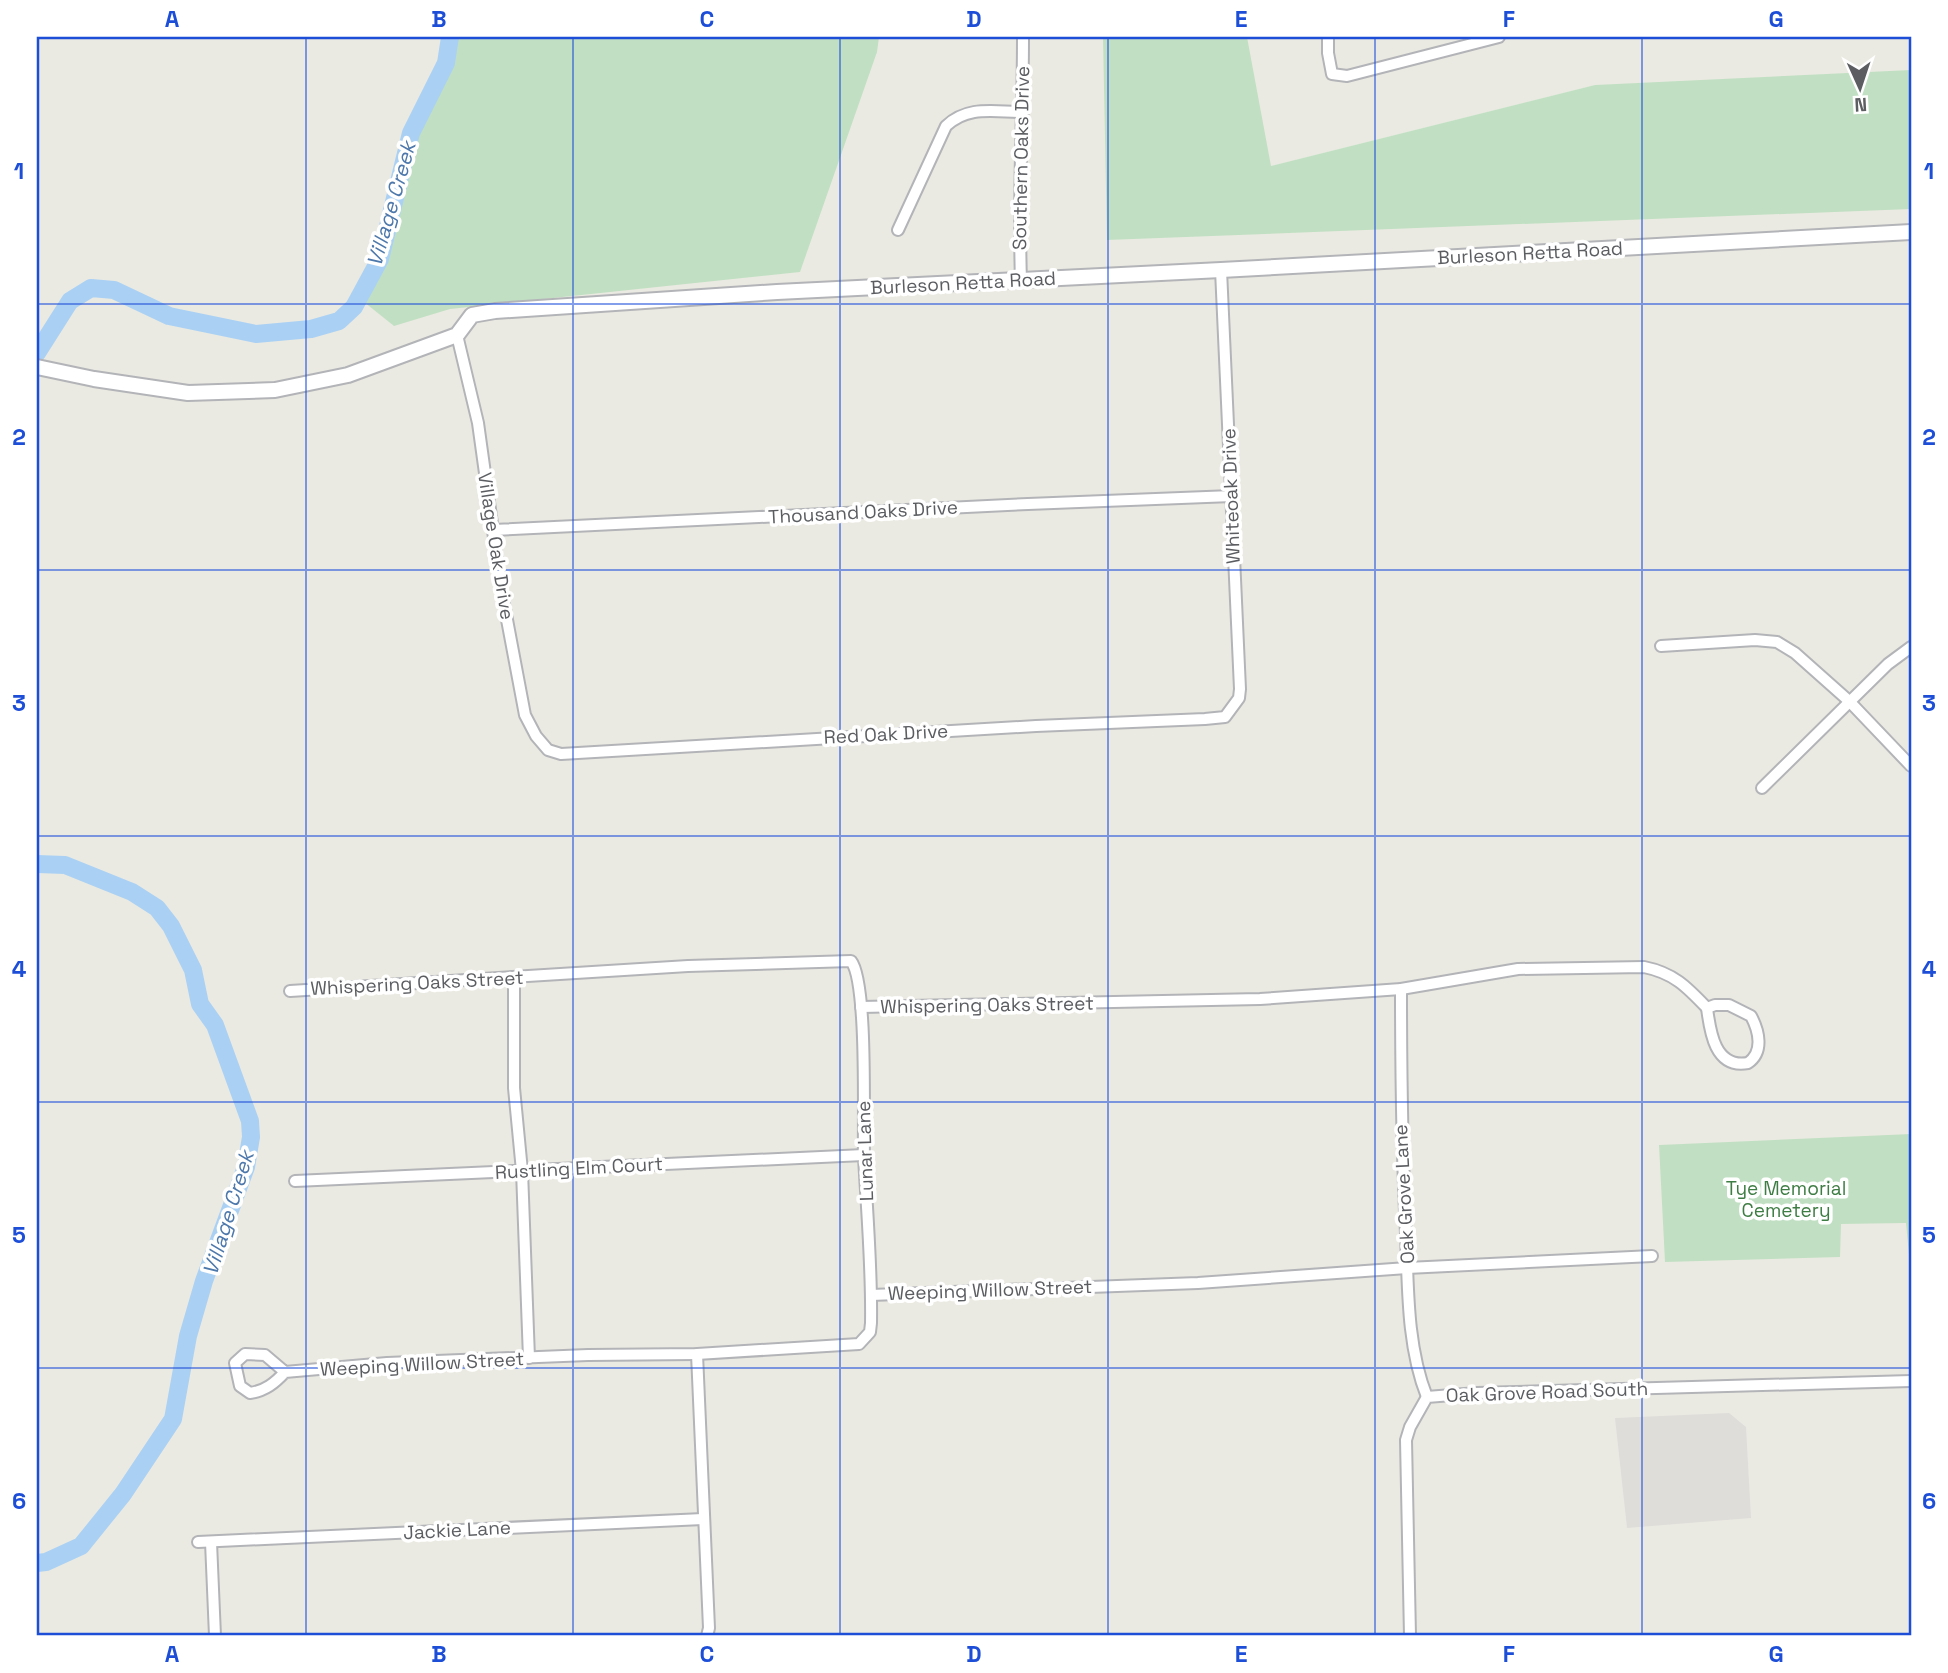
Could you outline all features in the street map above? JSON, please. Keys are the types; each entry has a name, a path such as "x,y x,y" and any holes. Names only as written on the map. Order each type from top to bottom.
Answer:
{"street":[{"name":"Southern Oaks Drive","path":"1021,280 1019,228 1023,37"},
{"path":"1328,37 1332,74 1346,76 1499,37"},
{"path":"898,230 946,126 957,116 968,112 1023,113"},
{"name":"Burleson Retta Road","path":"37,367 94,380 188,393 275,390 348,375 457,335 472,315 495,311 777,292 1221,271 1911,232"},
{"name":"Whiteoak Drive","path":"1221,271 1240,689 1239,698 1224,717"},
{"name":"Village Oak Drive","path":"457,335 478,423 501,588 525,715 536,737 548,750"},
{"name":"Thousand Oaks Drive","path":"493,530 1232,496"},
{"path":"1661,646 1755,640 1777,642 1795,653 1849,701 1911,765"},
{"path":"1762,788 1888,664 1911,647"},
{"name":"Red Oak Drive","path":"548,750 561,754 1224,717"},
{"name":"Whispering Oaks Street","path":"289,991 841,960 851,961 856,968 861,1007 1260,999 1401,989 1518,969 1644,967 1663,971 1677,979 1707,1008"},
{"path":"513,977 514,1088 522,1171 528,1358"},
{"name":"Oak Grove Lane","path":"1401,989 1400,1109 1407,1268 1418,1373 1427,1397"},
{"path":"1729,1005 1751,1016 1758,1042 1753,1060 1737,1065 1723,1058 1709,1029 1707,1008 1729,1005"},
{"name":"Lunar Lane","path":"861,1007 864,1155 872,1295"},
{"name":"Rustling Elm Court","path":"295,1181 864,1155"},
{"name":"Weeping Willow Street","path":"285,1372 387,1363 588,1355 698,1354 859,1344 870,1332 872,1295 1198,1283 1407,1268 1652,1256"},
{"path":"245,1354 265,1355 285,1372 261,1392 250,1393 240,1386 235,1363 245,1354"},
{"path":"698,1354 709,1628 707,1636"},
{"name":"Oak Grove Road South","path":"1410,1636 1406,1440 1410,1427 1427,1397 1477,1393 1911,1381"},
{"name":"Jackie Lane","path":"198,1542 704,1519"},
{"path":"211,1542 215,1636"}],"shaded area":[{"path":"1729,1413 1746,1427 1751,1518 1627,1528 1615,1418"}],"green space":[{"path":"450,37 879,37 877,52 800,272 450,309 394,326 359,298 380,259 411,133 446,63"},
{"path":"1103,37 1247,37 1271,166 1595,85 1911,70 1911,209 1107,240"},
{"name":"Tye Memorial Cemetery","path":"1911,1134 1911,1254 1906,1223 1841,1224 1840,1257 1665,1262 1659,1145"}],"waterway":[{"name":"Village Creek","path":"37,353 70,301 91,288 114,290 169,316 256,334 311,329 339,321 354,307 380,259 411,133 446,63 450,37"},
{"name":"Village Creek","path":"37,864 65,865 132,892 157,908 171,926 193,970 200,1004 215,1025 250,1121 251,1137 246,1167 204,1281 188,1336 173,1419 123,1494 81,1546 46,1562 37,1563"}]}
